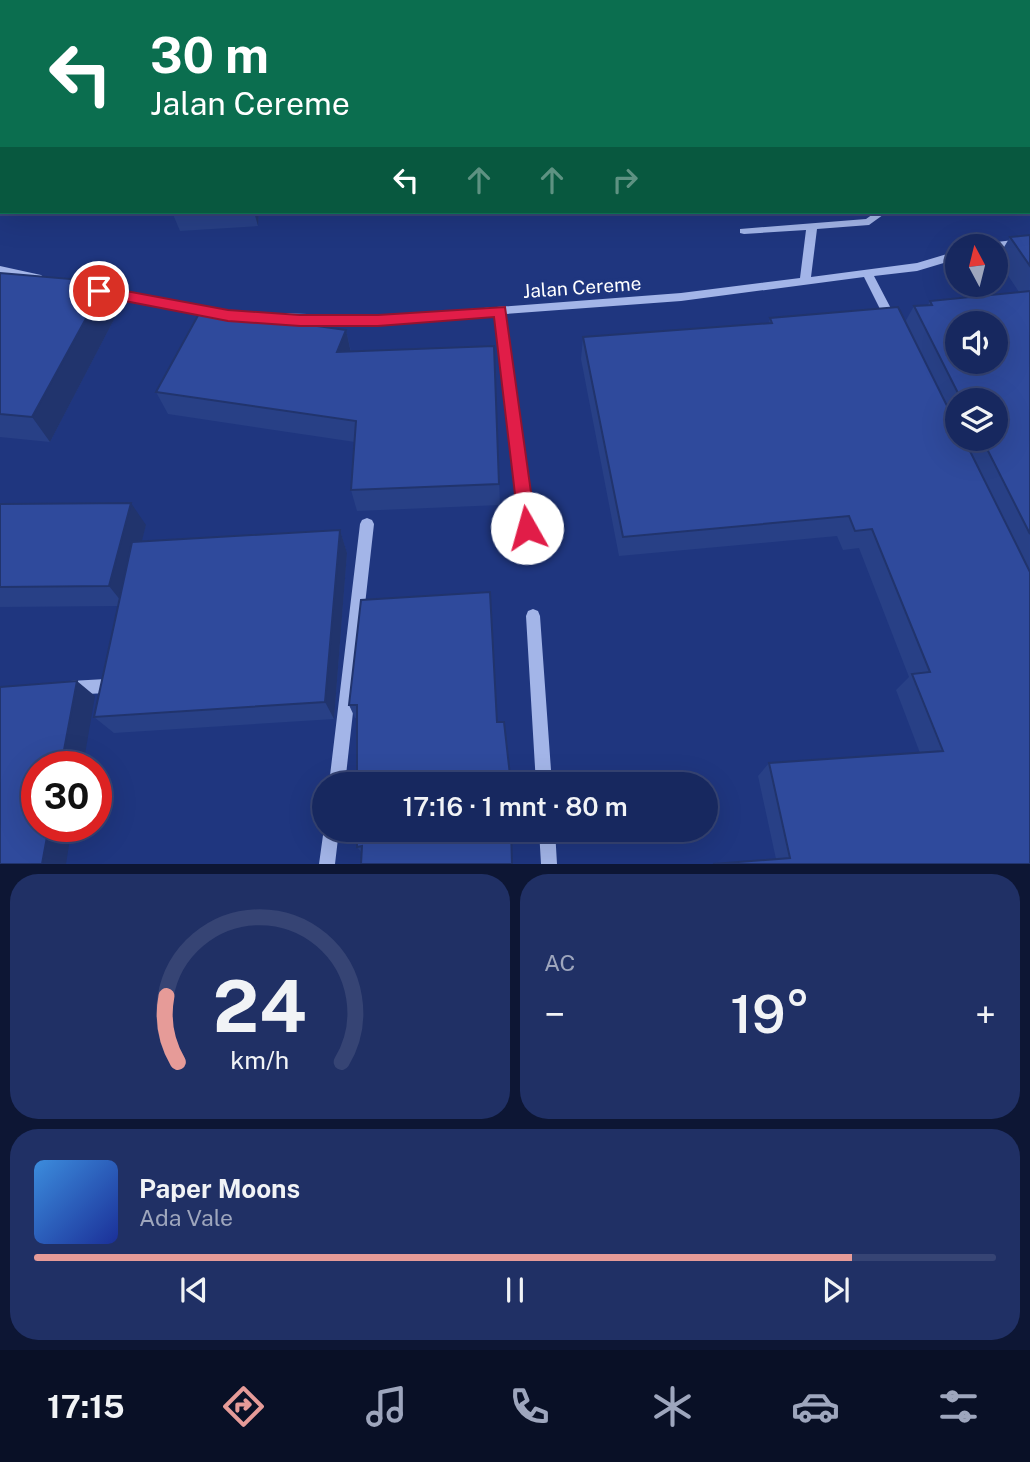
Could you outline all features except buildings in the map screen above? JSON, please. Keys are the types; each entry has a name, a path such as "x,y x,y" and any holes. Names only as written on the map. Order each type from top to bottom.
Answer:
{"street":[{"path":"744,231 869,222 879,214"},
{"path":"806,282 812,226"},
{"path":"1008,244 1030,241"},
{"name":"Jalan Cereme","path":"81,287 228,316 378,320 681,298 917,267 945,259"},
{"path":"0,270 54,281"},
{"path":"867,273 898,335"},
{"path":"500,311 527,528"},
{"path":"338,772 367,524"},
{"path":"533,616 543,772"},
{"path":"53,689 106,686"},
{"path":"327,863 330,842"},
{"path":"548,842 549,863"}],"route":[{"path":"99,291 228,316 300,320 378,320 500,311 527,528"}]}
